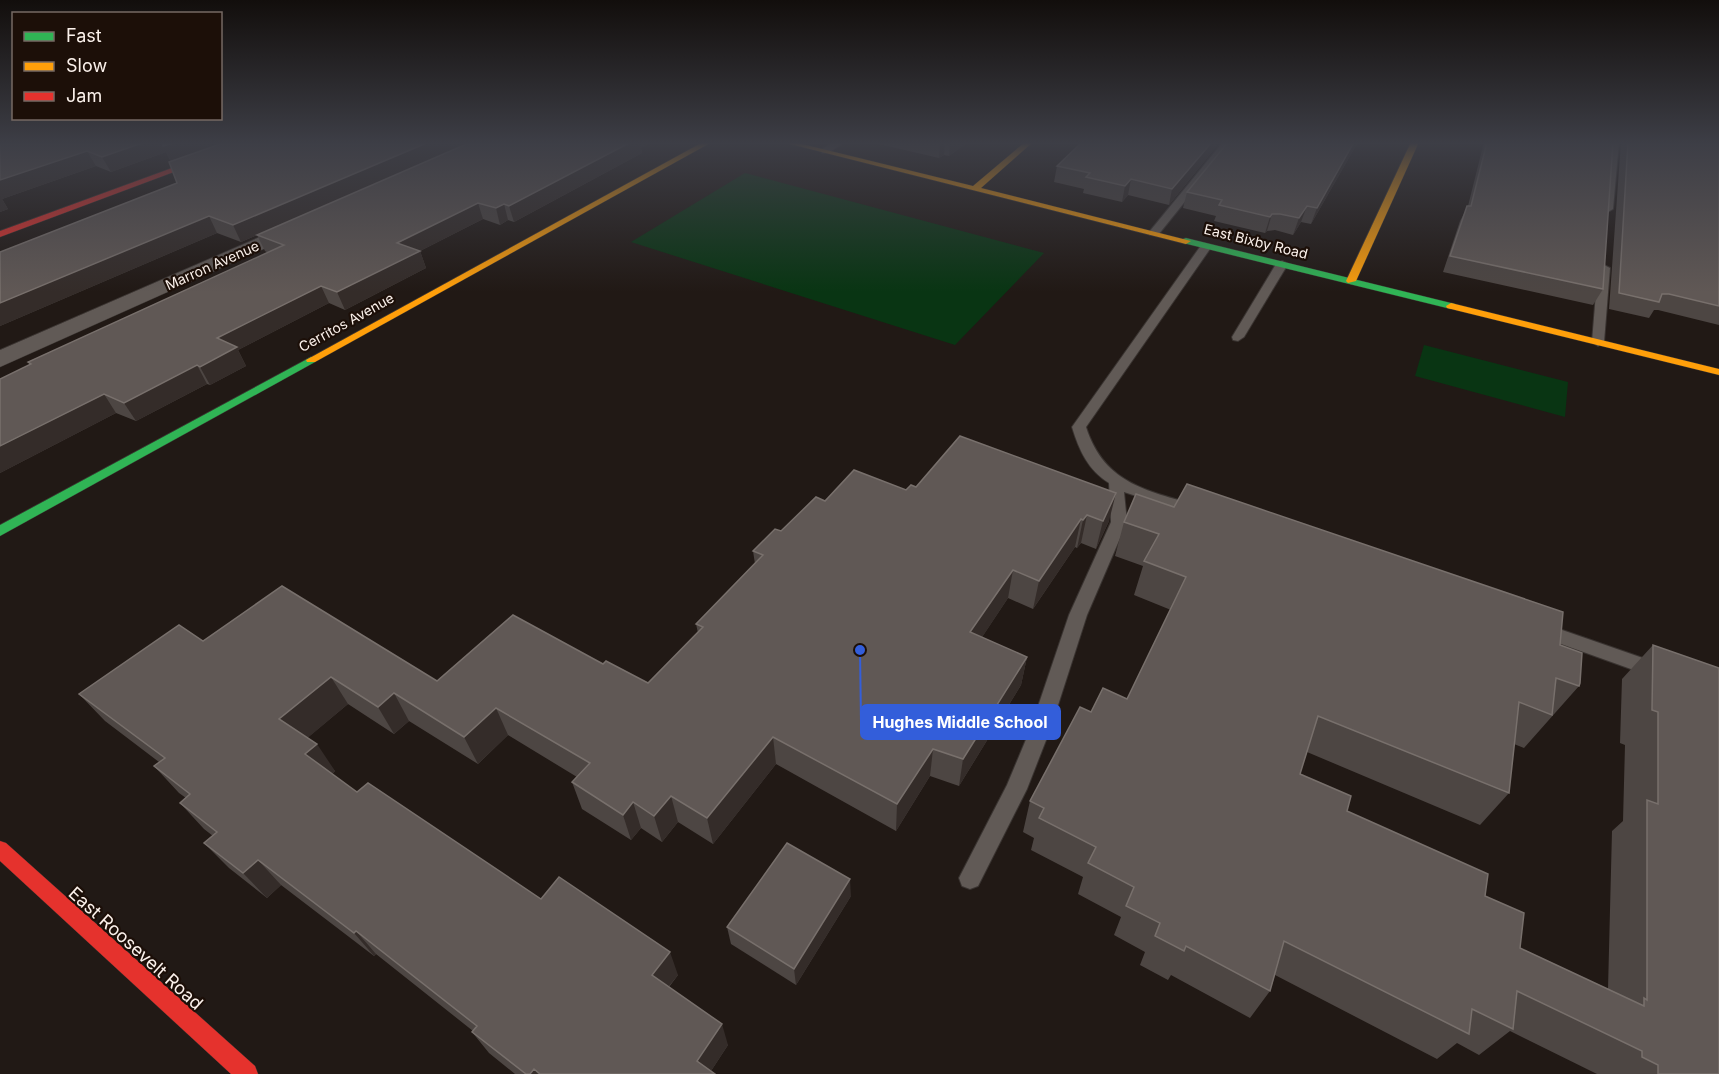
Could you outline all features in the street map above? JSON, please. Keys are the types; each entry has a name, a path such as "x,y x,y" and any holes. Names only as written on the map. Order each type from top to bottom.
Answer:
{"street":[{"path":"0,234 114,192"},
{"name":"Cerritos Avenue","path":"0,531 617,192"},
{"name":"East Bixby Road","path":"987,192 1719,372"},
{"path":"1351,281 1391,192"},
{"name":"Marron Avenue","path":"0,359 315,219"},
{"name":"East Roosevelt Road","path":"0,849 245,1073"}],"lane":[{"path":"1154,233 1187,192"},
{"path":"1607,224 1610,192"},
{"path":"1206,246 1079,427 1083,448 1116,484 1213,517"},
{"path":"1598,342 1604,260"},
{"path":"1238,337 1282,264"},
{"path":"970,878 1016,789 1040,730 1078,615 1119,522 1116,484"},
{"path":"1528,626 1674,677"}],"green space":[{"path":"713,192 816,192 1044,253 955,345 631,242"},
{"path":"1424,345 1568,382 1565,417 1415,376"}],"building":[{"path":"154,192 311,192 233,225 209,216 0,303 0,252"},
{"path":"356,192 535,192 509,206 504,204 496,208 478,203 397,243 420,251 337,292 321,286 217,338 237,347 200,367 197,365 124,403 104,394 0,446 0,379 31,364 28,362 284,245 257,235"},
{"path":"1188,192 1326,192 1317,208 1307,206 1299,218 1280,214 1272,214 1270,217 1219,205 1222,200"},
{"path":"1474,192 1610,192 1603,289 1450,256 1467,206 1471,206"},
{"path":"1625,192 1719,192 1719,306 1669,294 1662,294 1659,302 1619,293"},
{"path":"960,436 1116,493 1103,521 1087,515 1083,520 1081,519 1039,581 1013,570 970,632 1027,657 963,759 933,749 897,804 773,737 707,818 671,796 654,816 633,802 623,815 572,782 590,763 496,708 464,737 394,693 378,707 331,677 279,719 317,744 305,754 357,792 368,783 541,899 559,877 670,952 652,975 722,1024 697,1061 715,1074 540,1074 534,1069 530,1074 526,1074 472,1032 477,1026 356,931 354,933 258,860 243,873 204,843 217,832 180,803 190,794 154,766 165,758 79,694 179,625 203,641 282,586 437,681 513,615 603,664 606,661 648,683 703,627 696,624 763,555 753,551 775,529 781,531 816,497 825,501 854,470 906,490 911,485 916,487"},
{"path":"1187,484 1563,612 1560,645 1582,653 1580,683 1579,686 1556,678 1552,715 1519,702 1509,793 1318,716 1300,774 1351,796 1347,811 1488,874 1485,896 1524,913 1520,948 1644,1006 1644,998 1647,1000 1647,800 1658,804 1658,712 1652,710 1653,645 1719,668 1719,1074 1658,1074 1658,1065 1642,1057 1642,1051 1517,991 1513,1029 1472,1009 1469,1034 1284,941 1270,991 1186,946 1184,951 1155,936 1160,923 1126,906 1134,887 1088,863 1096,847 1039,818 1044,808 1030,801 1080,707 1091,712 1103,688 1127,699 1186,577 1144,561 1159,534 1124,522 1136,494 1174,507"},
{"path":"787,843 850,879 794,969 727,927"}],"traffic: fast":[{"path":"1186,241 1451,306"},
{"path":"0,531 311,360"}],"traffic: slow":[{"path":"311,360 617,192"},
{"path":"989,192 1186,241"},
{"path":"1351,281 1392,192"},
{"path":"1451,306 1719,372"}],"traffic: jam":[{"path":"0,234 114,192"},
{"path":"0,849 247,1074"}],"place":[{"name":"Hughes Middle School","path":"860,650"}]}
